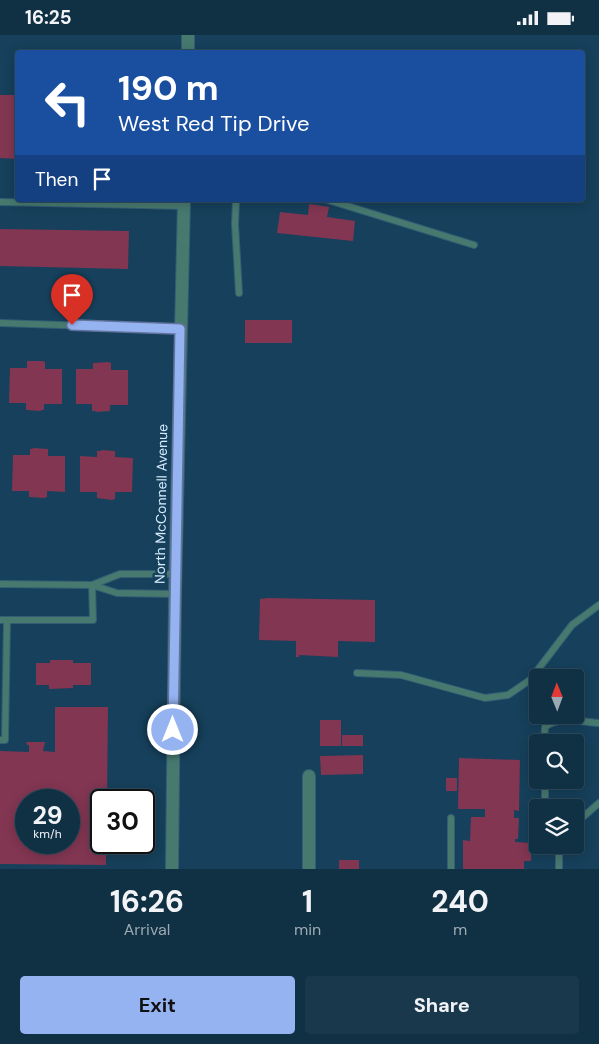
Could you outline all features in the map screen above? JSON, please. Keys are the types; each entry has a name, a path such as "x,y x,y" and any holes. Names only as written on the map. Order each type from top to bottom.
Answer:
{"street":[{"path":"188,35 188,50"},
{"name":"North McConnell Avenue","path":"172,869 174,594 184,203"},
{"path":"309,776 309,869"}],"lane":[{"path":"0,202 184,203"},
{"path":"236,202 234,224 239,293"},
{"path":"334,202 474,245"},
{"path":"0,323 180,329"},
{"path":"92,585 120,574 175,575"},
{"path":"0,584 92,585 117,593 174,594"},
{"path":"0,739 5,739 3,620 93,620 92,585"},
{"path":"357,673 400,675 485,698 508,695 530,680 572,625 599,605"},
{"path":"545,734 545,727 550,723 559,721 599,723"},
{"path":"584,816 599,803"},
{"path":"451,818 451,869"},
{"path":"559,854 559,869"}],"building":[{"path":"0,95 15,95 15,159 0,158"},
{"path":"309,204 329,207 327,217 355,221 353,241 277,233 280,212 308,215"},
{"path":"0,229 129,231 128,269 0,266"},
{"path":"245,320 292,320 292,343 245,343"},
{"path":"27,361 45,362 45,369 62,369 62,404 44,404 44,410 41,411 26,410 26,403 9,403 10,368 27,368"},
{"path":"93,363 111,363 111,370 128,370 128,405 110,405 110,411 95,412 92,411 92,404 76,404 76,369 93,369"},
{"path":"30,449 48,449 48,456 65,456 65,492 47,491 47,497 44,498 29,497 29,491 12,491 13,455 30,455"},
{"path":"97,451 115,451 115,457 133,458 132,492 115,492 115,499 112,500 97,498 97,492 80,492 80,456 97,457"},
{"path":"260,599 375,600 375,642 338,641 338,657 299,655 299,657 296,657 296,641 259,640"},
{"path":"50,660 73,660 73,663 91,663 91,685 73,685 73,688 49,689 49,685 36,685 36,663 50,663"},
{"path":"55,707 108,707 107,789 90,789 90,854 106,854 106,865 0,864 0,751 29,752 29,745 26,742 45,742 43,751 55,752"},
{"path":"320,720 341,720 341,746 320,746"},
{"path":"342,735 363,735 363,746 342,746"},
{"path":"363,755 363,774 321,775 320,756"},
{"path":"459,758 520,760 519,811 514,810 514,818 519,818 518,839 515,839 515,842 529,843 531,861 524,861 524,869 463,869 463,840 470,841 471,817 485,817 485,809 458,809"},
{"path":"446,778 457,778 457,791 446,791"},
{"path":"339,860 359,860 359,869 339,869"}],"route":[{"path":"72,325 180,329 173,730"}]}
